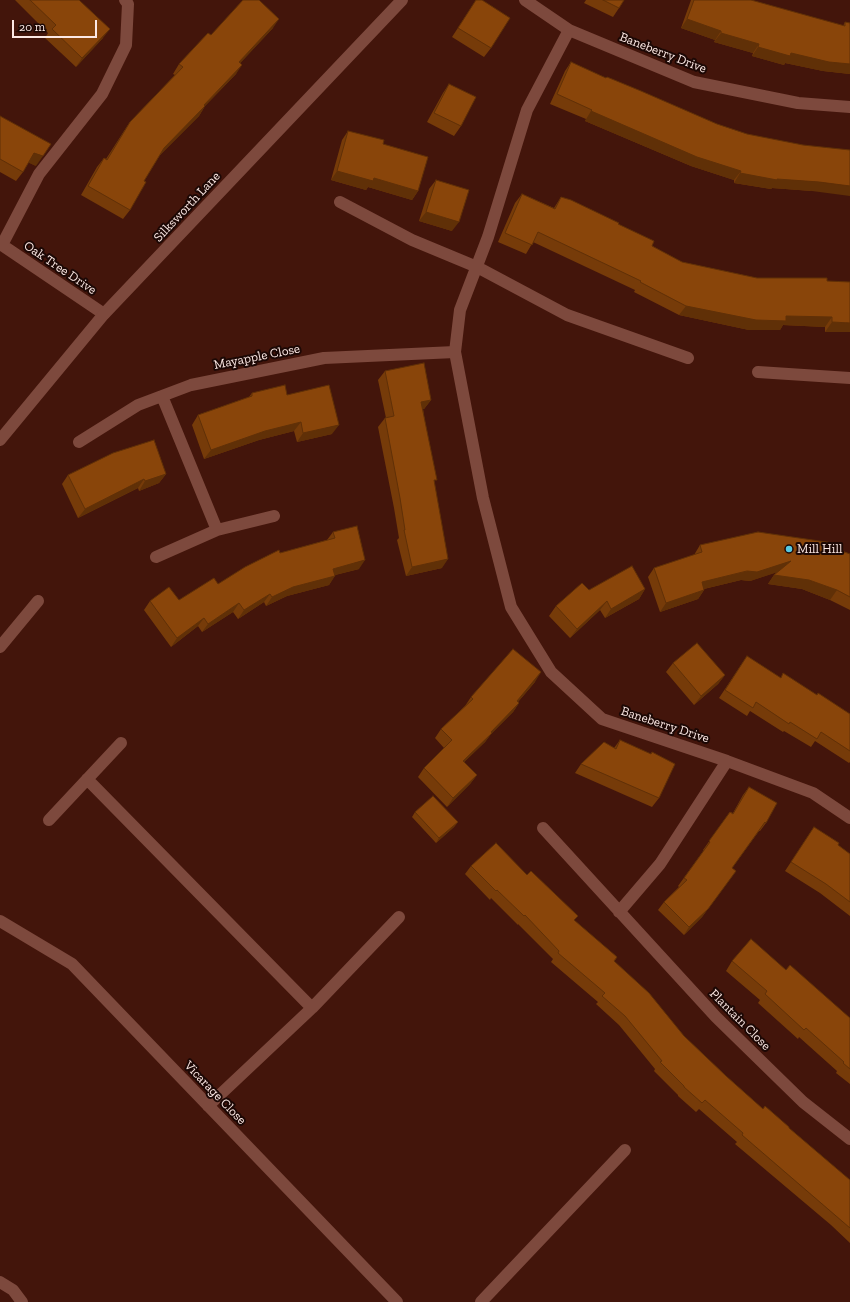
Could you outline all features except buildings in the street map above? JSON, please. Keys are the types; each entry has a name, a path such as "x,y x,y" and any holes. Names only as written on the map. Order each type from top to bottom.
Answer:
{"street":[{"path":"1,245 39,174 102,94 126,45 128,4 125,0"},
{"name":"Silksworth Lane","path":"0,440 104,314 402,0"},
{"name":"Baneberry Drive","path":"525,0 568,30 694,82 798,103 850,108"},
{"name":"Baneberry Drive","path":"568,30 528,110 488,237 460,310 455,352 483,498 511,607 551,672 602,719 727,761 813,793 850,818"},
{"path":"340,202 412,240 477,267 567,315 688,358"},
{"name":"Oak Tree Drive","path":"1,245 104,314"},
{"name":"Mayapple Close","path":"79,442 138,405 191,385 324,358 455,352"},
{"path":"758,372 850,378"},
{"path":"162,396 217,530"},
{"path":"156,557 217,530 274,516"},
{"path":"0,647 38,601"},
{"path":"49,820 121,742"},
{"path":"619,912 660,864 727,761"},
{"path":"87,779 312,1008"},
{"name":"Plantain Close","path":"543,828 716,1018 803,1102 850,1139"},
{"path":"208,1106 312,1008 399,916"},
{"name":"Vicarage Close","path":"0,921 72,964 397,1302"},
{"path":"481,1302 624,1150"},
{"path":"0,1282 12,1290 22,1302"}],"place":[{"name":"Mill Hill","path":"789,549"}]}
